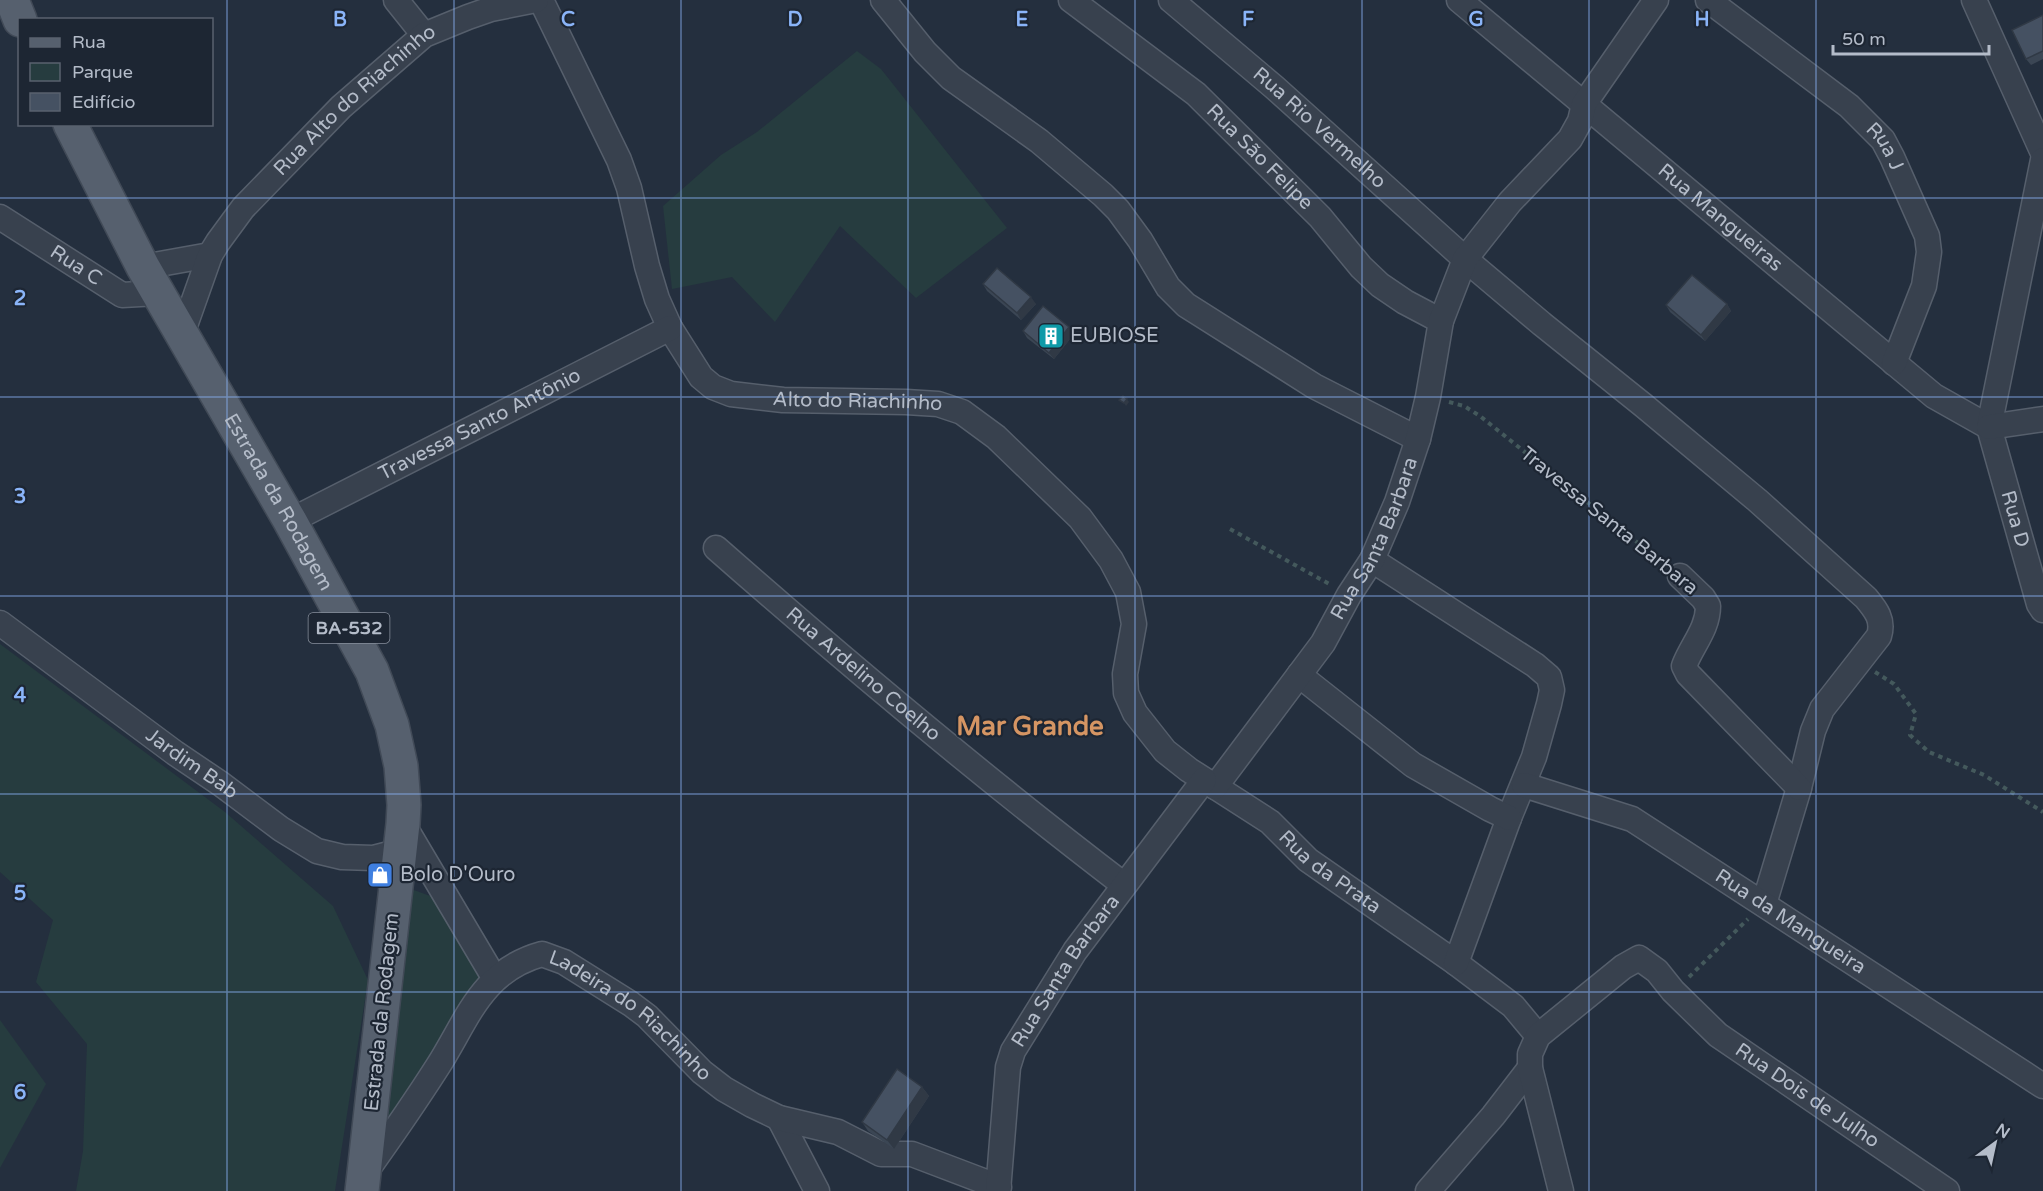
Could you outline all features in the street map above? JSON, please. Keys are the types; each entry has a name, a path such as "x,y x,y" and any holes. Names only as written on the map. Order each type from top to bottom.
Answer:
{"main road":[{"path":"12,0 20,18"},
{"name":"Estrada da Rodagem","path":"71,126 150,280 290,521 372,671 392,725 401,765 404,805 402,837 363,1183"}],"street":[{"path":"396,0 424,35"},
{"name":"Rua Alto do Riachinho","path":"182,334 210,255 243,208 341,108 424,35 468,16 536,0"},
{"name":"Alto do Riachinho","path":"541,0 619,159 629,188 657,298 670,328 701,377 713,387 731,394 783,400 938,404 962,412 996,437 1080,518 1111,560 1128,592 1134,624 1125,674 1126,693 1135,712 1165,751 1210,783"},
{"path":"883,0 951,78 1039,141 1103,195 1128,222 1168,287 1186,305 1314,386 1418,439"},
{"name":"Rua São Felipe","path":"1071,0 1196,93 1320,217 1361,267 1380,285 1405,302 1441,321"},
{"name":"Rua Rio Vermelho","path":"1171,0 1274,87 1464,260 1757,500 1866,598 1880,618 1882,627 1873,645 1859,663"},
{"name":"Rua Mangueiras","path":"1459,0 1934,396 1989,427"},
{"path":"1464,260 1510,202 1570,139 1580,121 1584,104 1656,0"},
{"name":"Rua J","path":"1708,0 1849,106 1883,140 1892,157 1927,236 1929,252 1924,286 1894,363"},
{"path":"1974,0 2043,153"},
{"path":"2043,160 1989,427 2043,419"},
{"name":"Rua C","path":"0,217 122,295 150,280"},
{"path":"150,280 210,255"},
{"name":"Rua Santa Barbara","path":"998,1189 1008,1067 1013,1052 1075,951 1124,885 1299,675 1323,643 1349,595 1372,560 1397,502 1418,439 1428,398 1441,321 1464,260"},
{"name":"Travessa Santo Antônio","path":"290,521 670,328"},
{"name":"Rua D","path":"1989,427 2039,604 2043,610"},
{"name":"Rua Ardelino Coelho","path":"717,548 816,636 938,739 1124,885"},
{"path":"1372,560 1535,665 1549,677 1552,690 1524,785 1509,818 1456,963"},
{"name":"Travessa Santa Barbara","path":"1680,576 1703,598 1708,606 1706,625 1684,666 1688,674 1799,788"},
{"name":"Jardim Bab","path":"0,623 281,830 317,851 342,857 373,858 402,837"},
{"path":"1764,904 1799,788 1813,731 1822,709 1859,663"},
{"path":"1299,675 1413,765 1509,818"},
{"name":"Rua da Prata","path":"1210,783 1270,822 1308,860 1456,963 1513,1006 1538,1036"},
{"name":"Rua da Mangueira","path":"1524,785 1632,819 2043,1086"},
{"path":"402,837 495,980"},
{"name":"Ladeira do Riachinho","path":"363,1183 438,1067 475,1001 495,980 514,967 542,954 564,962 631,1004 702,1072 752,1106 779,1118 838,1132 881,1154 902,1153 924,1158 998,1189"},
{"name":"Rua Dois de Julho","path":"1538,1036 1623,967 1639,958 1657,971 1718,1035 1947,1191"},
{"path":"1538,1036 1530,1054 1530,1068 1561,1191"},
{"path":"1428,1191 1493,1116 1530,1068"},
{"path":"779,1118 817,1191"}],"path":[{"name":"Travessa Santa Barbara","path":"1428,398 1464,406 1480,416 1680,576"},
{"path":"1230,529 1349,595"},
{"path":"1859,663 1894,684 1916,714 1910,735 1929,752 1984,775 2043,811"},
{"path":"1674,991 1764,904"}],"green space":[{"path":"857,51 881,69 1007,228 916,298 840,226 775,322 732,277 672,289 663,206 721,155 757,132"},
{"path":"0,644 225,812 333,906 368,980 335,1191 76,1191 83,1151 87,1044 36,982 53,920 0,872"},
{"path":"411,889 433,897 486,971 395,1119 384,1114"},
{"path":"0,1020 46,1084 0,1168"}],"building":[{"path":"2043,15 2043,51 2026,59 2012,30"},
{"path":"997,268 1031,297 1017,313 983,284"},
{"path":"1692,275 1727,304 1701,335 1666,305"},
{"name":"EUBIOSE","path":"1043,306 1069,327 1049,353 1023,331"},
{"path":"1123,396 1127,399 1124,403 1119,400"},
{"path":"897,1069 922,1087 887,1140 862,1122"}],"place":[{"name":"EUBIOSE","path":"1051,336"},
{"name":"Bolo D'Ouro","path":"380,875"}],"district":[{"name":"Mar Grande","path":"1030,726"}]}
